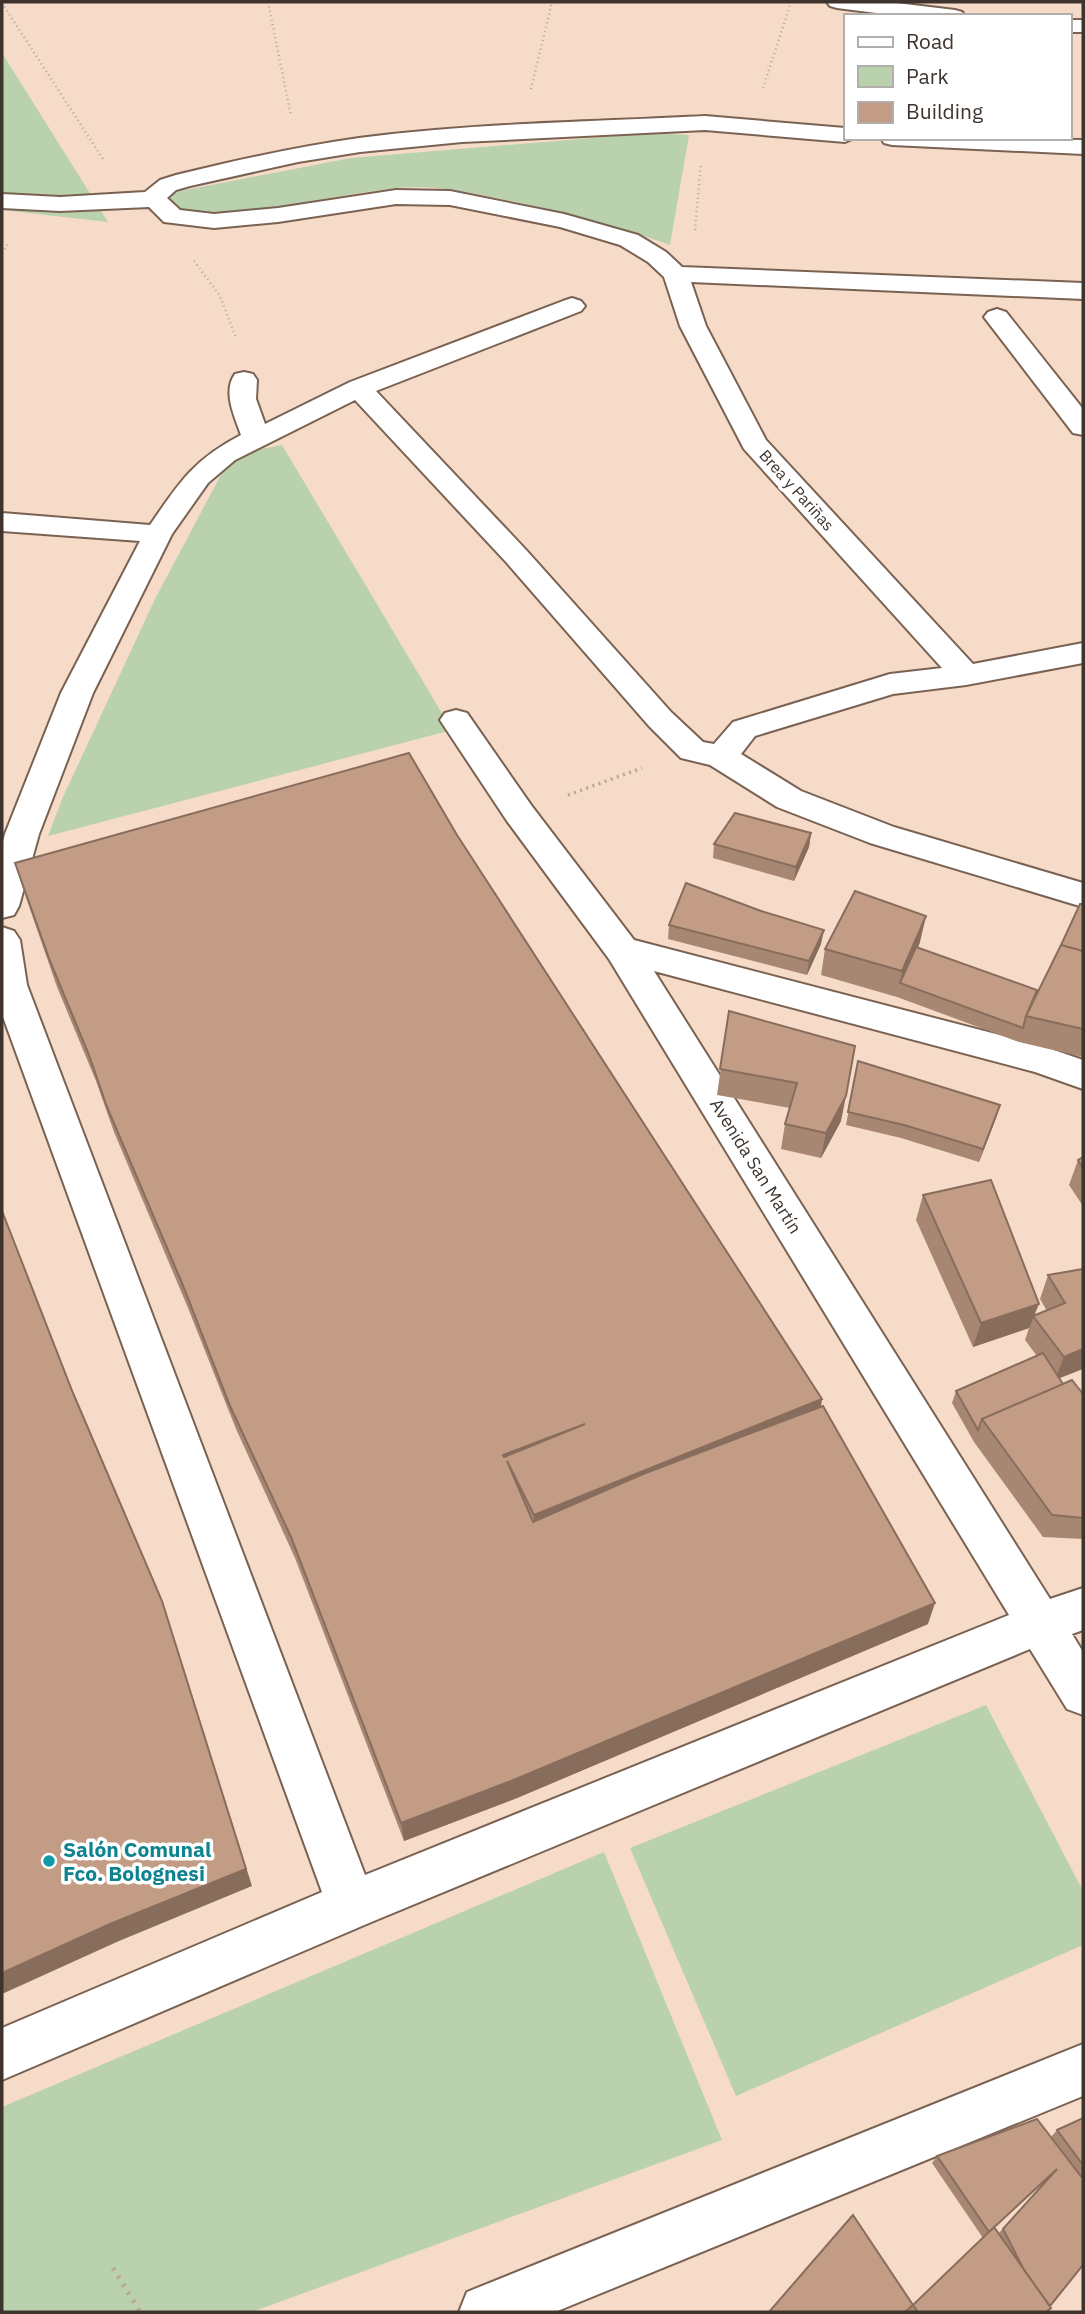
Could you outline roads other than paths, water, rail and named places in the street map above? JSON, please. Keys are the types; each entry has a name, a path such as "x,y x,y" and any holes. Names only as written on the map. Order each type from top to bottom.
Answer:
{"street":[{"path":"837,2 938,14"},
{"path":"155,199 156,193 168,185 184,180 298,155 360,145 462,135 705,123 844,135"},
{"path":"934,140 1083,147"},
{"path":"2,201 60,204 155,199 173,217 214,221 278,215 396,197 450,198 564,220 628,240 684,275 1083,291"},
{"name":"Brea y Pariñas","path":"684,275 684,292 693,326 754,443 965,675"},
{"path":"2,906 22,834 77,693 158,534 198,477 225,454 359,388 572,306"},
{"path":"997,317 1083,427"},
{"path":"244,380 243,400 256,439"},
{"path":"359,388 517,557 660,719 706,753 789,799 882,835 1083,895"},
{"path":"2,522 158,534"},
{"path":"706,753 744,729 890,684 965,675 1083,653"},
{"name":"Avenida San Martín","path":"456,720 519,813 622,950 1083,1693"},
{"path":"2,940 9,985 352,1905"},
{"path":"622,950 1042,1060 1083,1075"},
{"path":"2,2054 352,1905 1039,1624 1083,1609"},
{"path":"487,2312 1083,2070"}],"place":[{"name":"Salón Comunal Fco. Bolognesi","path":"49,1861"}]}
